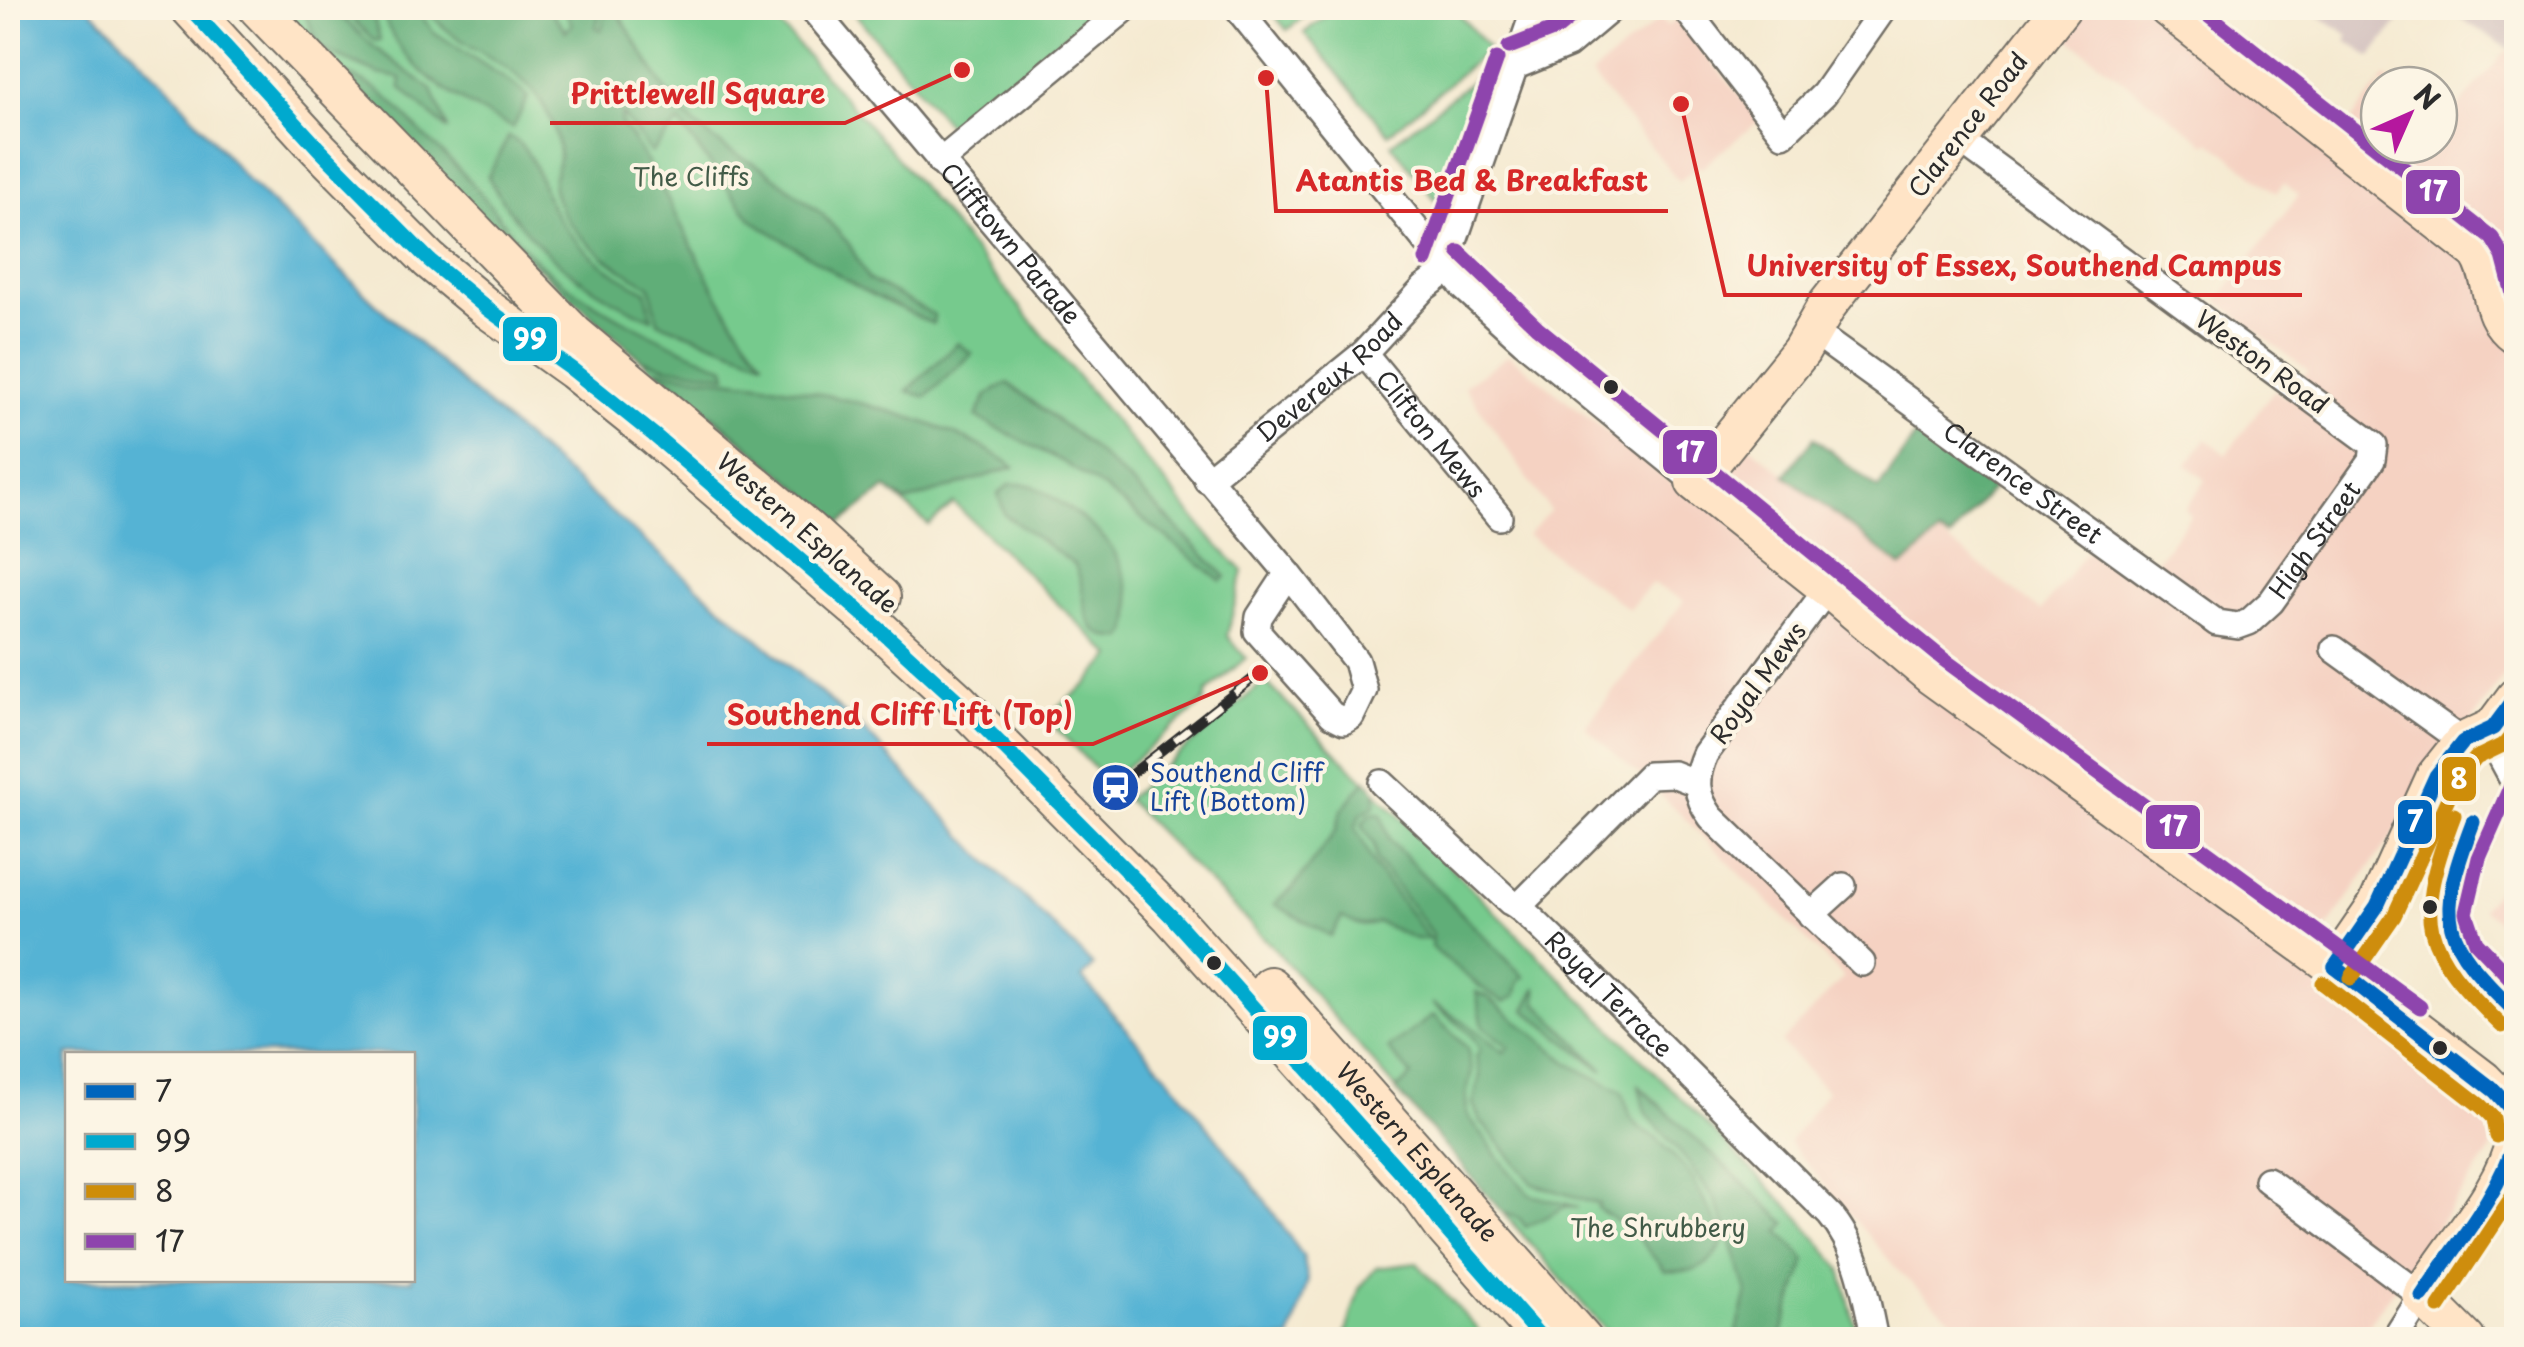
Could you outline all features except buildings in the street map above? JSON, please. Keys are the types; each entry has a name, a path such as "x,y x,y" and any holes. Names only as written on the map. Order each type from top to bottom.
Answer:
{"street":[{"name":"Western Esplanade","path":"190,8 319,149 429,260 654,435 866,616 959,702 1171,916 1420,1194 1543,1340"},
{"name":"Western Esplanade","path":"258,8 574,334 821,542 951,660 1118,824 1310,1031 1583,1340"},
{"path":"940,162 1126,8"},
{"path":"1236,8 1447,268 1524,342 1931,676 2335,967 2483,1080 2514,1139 2497,1188 2446,1256 2394,1340"},
{"path":"1447,268 1535,8"},
{"path":"1516,66 1568,44 1612,8"},
{"path":"1685,8 1783,134 1824,94 1884,8"},
{"name":"Clarence Road","path":"1695,482 1801,351 1828,304 2061,8"},
{"path":"2168,8 2478,252 2488,271 2498,318 2516,334"},
{"name":"Clifftown Parade","path":"819,10 940,162 1288,573 1356,662 1364,690 1352,717 1344,721 1332,716 1258,631 1259,618 1288,573"},
{"name":"Weston Road","path":"1957,138 2374,445"},
{"name":"Devereux Road","path":"1207,480 1364,352 1447,268"},
{"name":"Clarence Street","path":"1812,331 2217,623 2238,626"},
{"name":"Clifton Mews","path":"1364,352 1499,516"},
{"name":"High Street","path":"2238,626 2271,602 2372,460 2374,445"},
{"name":"Royal Mews","path":"1696,783 1705,754 1828,588"},
{"path":"2334,649 2462,742"},
{"path":"2335,967 2377,906 2429,787 2462,742 2505,724 2516,785"},
{"path":"1522,908 1526,899 1649,774 1674,774 1696,783 1700,802 1711,817 1862,964"},
{"name":"Royal Terrace","path":"1382,783 1510,902 1522,908 1523,914 1830,1215 1837,1223 1865,1292 1875,1340"},
{"path":"1811,915 1844,886"},
{"path":"2267,1180 2422,1296 2466,1340"}],"shaded area":[{"path":"2081,8 2144,8 2326,153 2359,110 2359,165 2459,165 2459,107 2507,50 2516,56 2516,510 2505,528 2516,537 2516,659 2303,962 2487,1105 2492,1149 2359,1339 1974,1339 1902,1275 1789,1143 1827,1091 1781,1043 1844,977 1657,791 1585,727 1684,601 1652,583 1629,609 1527,535 1550,511 1464,386 1509,355 1691,499 1743,441 1902,567 1939,534 2041,611 2089,548 2141,582 2191,515 2185,509 2206,480 2186,465 2206,439 2226,455 2274,390 2286,398 2308,371 2218,301 2299,195 2284,183 2276,193 2060,32"},
{"path":"2306,8 2409,8 2371,57 2346,41 2349,35"},
{"path":"2444,8 2516,8 2516,53"},
{"path":"1661,18 1668,26 1676,19 1760,120 1679,181 1591,75"},
{"path":"2516,865 2516,935 2482,909"}],"green space":[{"name":"The Cliffs","path":"280,8 765,8 893,153 1210,537 1243,571 1227,636 1246,658 1207,692 1205,701 1108,782 1045,717 1086,685 1112,656 954,503 929,525 886,488 841,523 641,359 471,209"},
{"path":"302,8 332,8 373,46 432,90 448,130 400,87 401,78 379,74 321,49"},
{"path":"340,8 371,8 380,40 375,41"},
{"path":"381,8 415,8 434,32 522,90 528,97 513,128 452,94 416,66 389,30"},
{"path":"426,8 548,8 566,31 572,25 564,8 601,8 596,28 601,30 606,9 618,13 665,89 697,127 728,150 764,169 822,214 849,244 868,279 934,315 933,324 862,290 752,220 679,123 651,153 622,114 621,123 658,182 724,305 764,361 658,322 650,286 591,246 558,204 553,185 558,143 540,100 514,74 452,33"},
{"path":"1099,8 952,130 852,10"},
{"path":"1268,8 1313,8 1287,30"},
{"path":"1335,8 1454,8 1489,49 1389,134 1304,33"},
{"path":"344,74 377,90 395,106 469,180 530,254 560,280 628,322 725,367 727,375 641,359 471,209"},
{"path":"1477,77 1483,84 1442,198 1436,200 1391,144"},
{"path":"509,136 531,159 552,208 570,234 606,267 646,291 652,319 579,279 519,224 488,177"},
{"path":"958,343 972,354 926,397 907,391"},
{"path":"657,369 861,403 961,437 1014,467 906,502 886,488 841,523"},
{"path":"1008,383 1082,439 1226,577 1221,581 1106,490 1065,463 976,417 987,395"},
{"path":"1924,424 2001,478 1950,539 1939,534 1902,567 1785,475 1814,438 1878,489"},
{"path":"1010,484 1033,486 1062,504 1108,543 1128,590 1131,616 1124,638 1108,637 1091,624 1075,565 1005,515 998,494"},
{"name":"The Shrubbery","path":"1265,681 1799,1217 1841,1269 1854,1322 1864,1339 1613,1339 1275,949 1126,799"},
{"path":"1366,780 1376,791 1375,806 1361,814 1355,828 1375,867 1429,939 1415,939 1378,922 1360,925 1342,917 1331,936 1274,904 1293,888 1336,831 1341,811"},
{"path":"1381,813 1390,841 1524,977 1519,980 1515,996 1504,1002 1431,947 1432,934 1376,860 1374,845 1362,824 1370,814"},
{"path":"1537,987 1537,1003 1604,1071 1525,1010"},
{"path":"1476,992 1488,997 1571,1065 1622,1092 1631,1118 1657,1138 1690,1174 1725,1238 1708,1263 1694,1270 1665,1271 1632,1231 1597,1208 1599,1204 1533,1184 1480,1120 1473,1104 1480,1075 1476,1057 1480,1050 1466,1030 1432,1003 1504,1052 1509,1047 1483,1027"},
{"path":"1433,1015 1467,1048 1472,1072 1466,1094 1467,1114 1508,1170 1530,1195 1578,1207 1567,1206 1526,1227 1519,1218 1502,1212 1396,1090 1412,1076 1388,1049"},
{"path":"1639,1086 1786,1223 1779,1231 1806,1260 1780,1339 1735,1339 1747,1292 1727,1230 1715,1201 1688,1162 1645,1112"},
{"path":"1417,1263 1486,1339 1344,1339 1359,1289 1376,1268"}],"water":[{"path":"8,8 89,8 168,86 247,180 379,307 867,733 983,857 1078,950 1093,966 1082,978 1178,1088 1303,1256 1308,1280 1290,1339 8,1339"}],"railway":[{"path":"1115,787 1260,673"}],"transit line":[{"name":"99","path":"190,8 319,149 429,260 654,435 959,702 1171,916 1420,1194 1543,1340"},
{"name":"17","path":"1509,47 1558,28 1582,8"},
{"name":"17","path":"2200,8 2492,238 2503,256 2516,305"},
{"name":"17","path":"1426,260 1497,59"},
{"name":"17","path":"1459,252 1537,327 1943,659 2420,1007"},
{"name":"7","path":"2335,967 2377,906 2436,776 2463,742 2493,728 2516,697"},
{"name":"8","path":"2351,978 2394,916 2453,787 2476,758 2505,744 2516,730"},
{"name":"17","path":"2516,774 2479,858 2466,913 2476,942 2516,984"},
{"name":"8","path":"2454,815 2433,882 2432,931 2454,974 2502,1026"},
{"name":"7","path":"2473,822 2453,883 2452,927 2472,965 2516,1012"},
{"name":"7","path":"2335,967 2495,1091 2511,1109 2516,1132"},
{"name":"8","path":"2323,983 2481,1106 2493,1118 2496,1136"},
{"name":"7","path":"2422,1296 2487,1200 2516,1137"},
{"name":"8","path":"2439,1307 2516,1191"}],"place":[{"name":"Prittlewell Square","path":"962,70"},
{"name":"Atantis Bed & Breakfast","path":"1266,78"},
{"name":"University of Essex, Southend Campus","path":"1681,104"},
{"name":"Southend Cliff Lift (Top)","path":"1260,673"},
{"name":"Southend Cliff Lift (Bottom)","path":"1115,787"}]}
